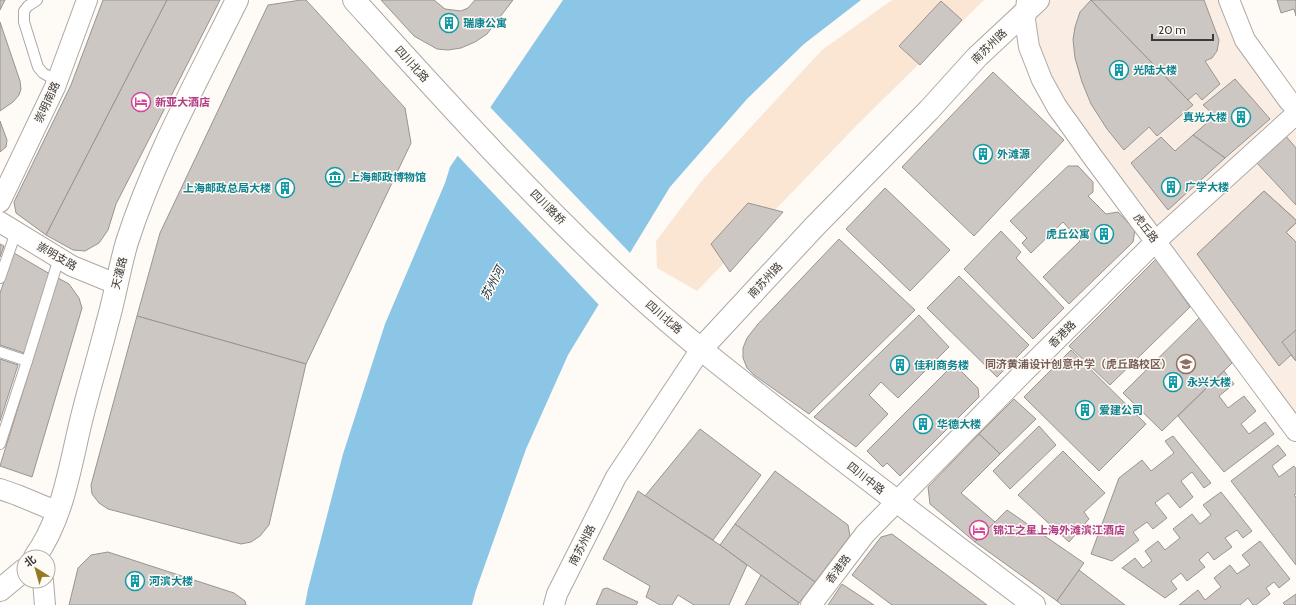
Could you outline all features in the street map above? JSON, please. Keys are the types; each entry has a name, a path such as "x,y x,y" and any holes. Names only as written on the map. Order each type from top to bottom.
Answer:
{"main road":[{"name":"天潼路","path":"41,549 58,512 89,387 108,323 116,284 127,244 145,192 167,143 237,0"},
{"name":"四川北路","path":"354,0 470,128"},
{"name":"南苏州路","path":"701,349 815,226 928,110 977,57 1030,4"},
{"name":"四川路桥","path":"470,128 546,206 627,285"},
{"name":"四川北路","path":"627,285 701,349"},
{"name":"四川中路","path":"701,349 896,502 1034,605"},
{"name":"天潼路","path":"0,590 16,575"}],"street":[{"name":"崇明南路","path":"0,202 57,81 87,0"},
{"path":"1229,0 1245,40 1289,101 1296,108"},
{"name":"虎丘路","path":"1030,4 1025,20 1030,47 1042,80 1057,107 1296,431"},
{"name":"香港路","path":"811,605 865,534 1025,371 1156,241 1296,114"},
{"name":"崇明支路","path":"8,227 72,266 116,284"},
{"name":"南苏州路","path":"554,605 616,477 701,349"},
{"path":"0,490 58,512"},
{"path":"44,589 45,605"}],"lane":[{"path":"37,0 28,6 24,11 24,22 38,67 43,73 57,81"},
{"path":"0,278 8,227"},
{"path":"0,444 59,258"},
{"path":"0,352 27,361"}],"shaded area":[{"path":"892,0 984,0 857,125 697,291 657,268 656,241 704,178 822,50"},
{"path":"1038,0 1229,0 1296,101 1296,431 1156,241 1029,47"}],"water":[{"name":"苏州河","path":"563,0 861,0 804,44 747,99 670,187 568,355 526,449 472,605 305,605 343,454 385,324 445,183 450,167"}],"pier":[{"path":"489,106 631,254 600,306 456,154"}],"building":[{"path":"0,0 5,0 0,10"},
{"path":"103,0 167,0 46,235 16,213 14,202 71,85"},
{"name":"新亚大酒店","path":"167,0 220,0 116,204 108,230 99,243 85,251 73,250 46,235"},
{"name":"上海邮政总局大楼","path":"306,0 405,108 411,143 306,364 137,316 160,233 268,5"},
{"name":"瑞康公寓","path":"381,0 434,0 445,9 461,11 468,8 475,0 513,0 487,34 475,42 461,48 448,50 437,49 414,36"},
{"name":"光陆大楼","path":"1091,0 1193,105 1157,136 1149,127 1124,150 1107,129 1091,104 1082,82 1075,58 1073,40 1075,27 1080,12"},
{"path":"1091,0 1204,0 1219,40 1217,51 1212,58 1205,61 1220,84 1202,100 1196,93 1188,100"},
{"path":"1277,0 1296,0 1296,16 1294,9 1281,13"},
{"path":"941,1 962,20 920,65 899,46"},
{"path":"0,22 20,81 21,89 19,95 13,102 0,111"},
{"name":"外滩源","path":"993,72 1064,140 974,236 902,167"},
{"name":"真光大楼","path":"1235,79 1270,119 1225,158 1193,135 1215,116 1203,105"},
{"path":"0,121 7,140 6,147 0,152"},
{"name":"广学大楼","path":"1193,135 1225,158 1168,210 1131,163 1161,137 1175,151"},
{"path":"1285,135 1296,148 1296,205 1256,162"},
{"name":"虎丘公寓","path":"1068,166 1078,166 1093,182 1093,192 1088,196 1106,214 1118,212 1135,230 1133,242 1069,304 1043,277 1080,241 1063,222 1031,253 1022,243 1027,238 1010,221"},
{"path":"885,188 950,250 910,291 846,229"},
{"path":"1264,191 1296,220 1296,223 1234,280 1208,244"},
{"path":"1264,191 1296,220 1296,223 1286,232 1296,242 1296,361 1291,355 1279,366 1197,254"},
{"path":"748,203 783,212 730,272 711,244"},
{"path":"1001,231 1021,252 1016,258 1064,308 1033,339 964,269"},
{"path":"839,239 915,310 809,414 754,375 747,368 743,358 743,348 747,338 758,324"},
{"path":"0,244 4,246 0,257"},
{"path":"14,253 50,274 24,353 0,345 0,293"},
{"path":"1156,259 1190,307 1110,385 1069,346"},
{"path":"959,276 1029,345 997,377 927,308"},
{"path":"58,278 69,284 79,298 82,308 32,477 0,466"},
{"name":"佳利商务楼","path":"919,315 949,347 898,398 881,382 869,395 888,414 856,447 814,417"},
{"path":"137,316 306,364 269,525 260,536 251,542 241,544 108,509 99,503 92,494 91,485"},
{"name":"永兴大楼","path":"1200,317 1232,363 1162,431 1123,393"},
{"path":"1296,330 1296,361 1282,342"},
{"name":"爱建公司","path":"1071,350 1146,424 1099,471 1024,397"},
{"path":"0,359 18,365 0,421"},
{"name":"华德大楼","path":"954,364 978,388 979,397 900,476 887,463 883,467 867,451"},
{"path":"1224,371 1234,384 1219,396 1228,408 1244,396 1256,411 1241,424 1249,434 1265,422 1274,434 1224,472 1178,416"},
{"path":"1014,399 1036,419 1000,454 979,434"},
{"path":"1039,426 1056,445 1010,489 993,471"},
{"path":"700,429 761,475 713,540 645,496"},
{"path":"979,434 1000,454 961,493 995,522 975,542 930,504 928,487"},
{"path":"1173,436 1211,483 1204,488 1192,472 1181,481 1193,497 1180,508 1168,493 1155,503 1167,518 1153,529 1147,522 1133,532 1139,540 1112,561 1091,554 1119,478 1142,460 1151,471 1174,453 1165,441"},
{"path":"1278,445 1286,455 1272,466 1279,477 1294,466 1296,469 1296,494 1294,495 1296,497 1296,565 1231,481"},
{"path":"1063,451 1105,493 1084,512 1089,519 1069,542 1018,495"},
{"path":"775,471 848,525 850,536 815,582 735,524"},
{"path":"638,491 720,545 747,565 729,605 694,605 678,595 672,605 660,605 646,597 650,586 603,559"},
{"path":"1221,492 1252,531 1243,538 1237,530 1225,538 1232,547 1214,560 1208,552 1199,560 1205,567 1187,581 1181,573 1171,581 1177,589 1165,598 1122,568 1135,558 1143,568 1152,561 1145,551 1158,541 1165,550 1180,538 1173,529 1192,514 1200,524 1211,515 1203,505"},
{"path":"1007,510 1084,563 1057,601 975,542"},
{"path":"735,524 815,582 799,603 720,545"},
{"path":"892,534 987,605 892,605 852,575 881,537"},
{"path":"1260,541 1290,579 1279,588 1274,582 1266,588 1270,594 1256,605 1253,605 1248,598 1240,605 1179,605 1198,590 1205,600 1221,587 1214,578 1230,565 1237,574 1250,565 1242,555"},
{"name":"河滨大楼","path":"108,552 234,593 245,601 246,605 69,605 78,568 91,555"},
{"path":"1079,570 1125,605 1062,605 1057,601"},
{"path":"761,575 799,603 798,605 745,605"},
{"path":"842,584 874,605 828,605"},
{"path":"607,588 638,602 636,605 596,605 603,589"},
{"path":"1296,594 1296,605 1285,605 1283,603"}],"place":[{"name":"瑞康公寓","path":"449,23"},
{"name":"光陆大楼","path":"1119,70"},
{"name":"新亚大酒店","path":"141,102"},
{"name":"真光大楼","path":"1241,117"},
{"name":"外滩源","path":"983,154"},
{"name":"上海邮政博物馆","path":"335,177"},
{"name":"广学大楼","path":"1171,187"},
{"name":"上海邮政总局大楼","path":"285,188"},
{"name":"虎丘公寓","path":"1104,234"},
{"name":"同济黄浦设计创意中学（虎丘路校区）","path":"1186,364"},
{"name":"佳利商务楼","path":"900,365"},
{"name":"永兴大楼","path":"1173,382"},
{"name":"爱建公司","path":"1085,410"},
{"name":"华德大楼","path":"923,424"},
{"name":"锦江之星上海外滩滨江酒店","path":"979,530"},
{"name":"河滨大楼","path":"135,581"}]}
